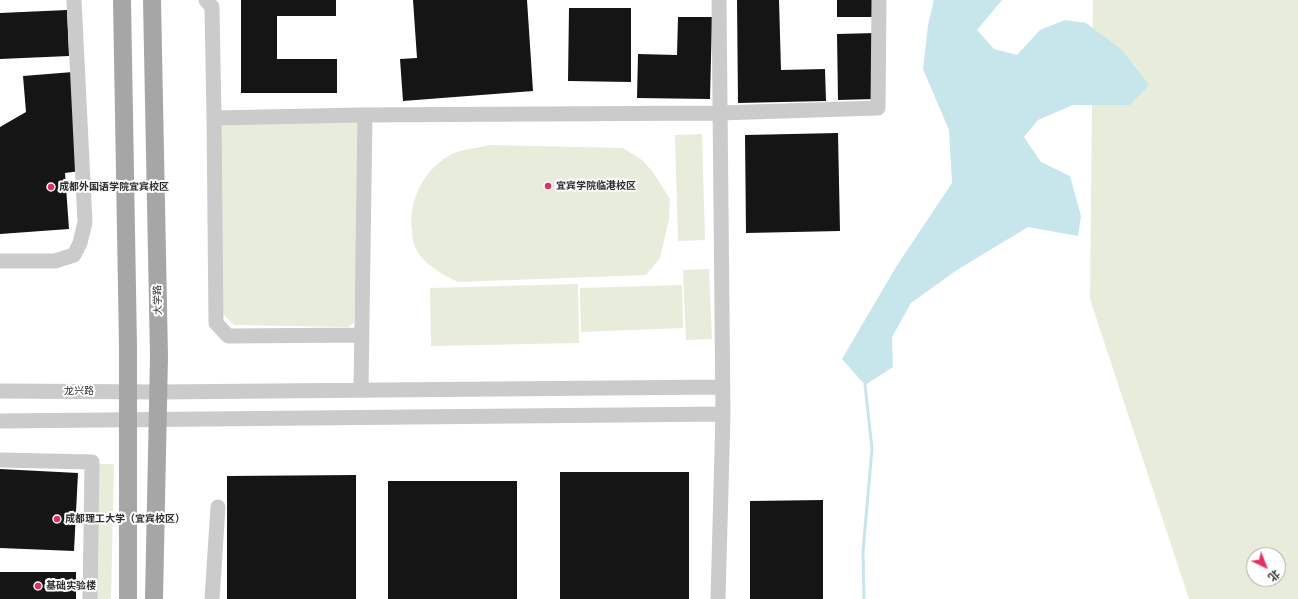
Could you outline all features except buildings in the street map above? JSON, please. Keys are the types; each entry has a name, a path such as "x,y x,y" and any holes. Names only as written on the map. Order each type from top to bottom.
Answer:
{"main road":[{"path":"122,0 128,392 128,599"},
{"name":"大学路","path":"152,0 159,392 154,599"}],"street":[{"path":"0,261 55,261 74,255 80,243 85,222 74,0"},
{"path":"206,0 212,7 216,323 228,336 362,336"},
{"path":"718,599 723,414 721,387 719,0"},
{"path":"214,118 365,115 719,113 878,108 879,0"},
{"path":"362,389 365,115"},
{"name":"龙兴路","path":"0,391 159,392 721,387"},
{"path":"0,421 723,414"},
{"path":"0,460 92,462 90,599"},
{"path":"212,599 218,507"}],"green space":[{"path":"1093,0 1298,0 1298,599 1189,599 1090,299"},
{"path":"360,115 354,323 348,327 234,325 221,312 214,118"},
{"path":"702,134 705,240 678,241 675,135"},
{"path":"490,145 623,148 642,160 653,172 670,199 669,219 660,258 646,275 458,282 437,270 427,263 419,254 412,234 411,219 420,186 433,168 452,154"},
{"path":"709,269 712,339 686,340 683,270"},
{"path":"578,284 579,343 431,346 430,288"},
{"path":"682,285 683,328 581,332 580,288"},
{"path":"95,464 114,464 111,599 92,599"}],"water":[{"path":"934,0 1002,0 977,30 994,49 1017,55 1040,30 1065,20 1086,23 1121,49 1149,85 1130,105 1073,105 1038,120 1024,137 1041,162 1070,176 1081,216 1078,236 1028,227 957,270 911,303 892,337 893,367 865,385 842,359 896,267 952,183 949,130 923,69 928,25"}],"waterway":[{"path":"864,599 863,551 872,449 865,385"}],"place":[{"name":"宜宾学院临港校区","path":"548,186"},
{"name":"成都外国语学院宜宾校区","path":"51,187"},
{"name":"成都理工大学（宜宾校区）","path":"57,519"},
{"name":"基础实验楼","path":"38,586"}]}
